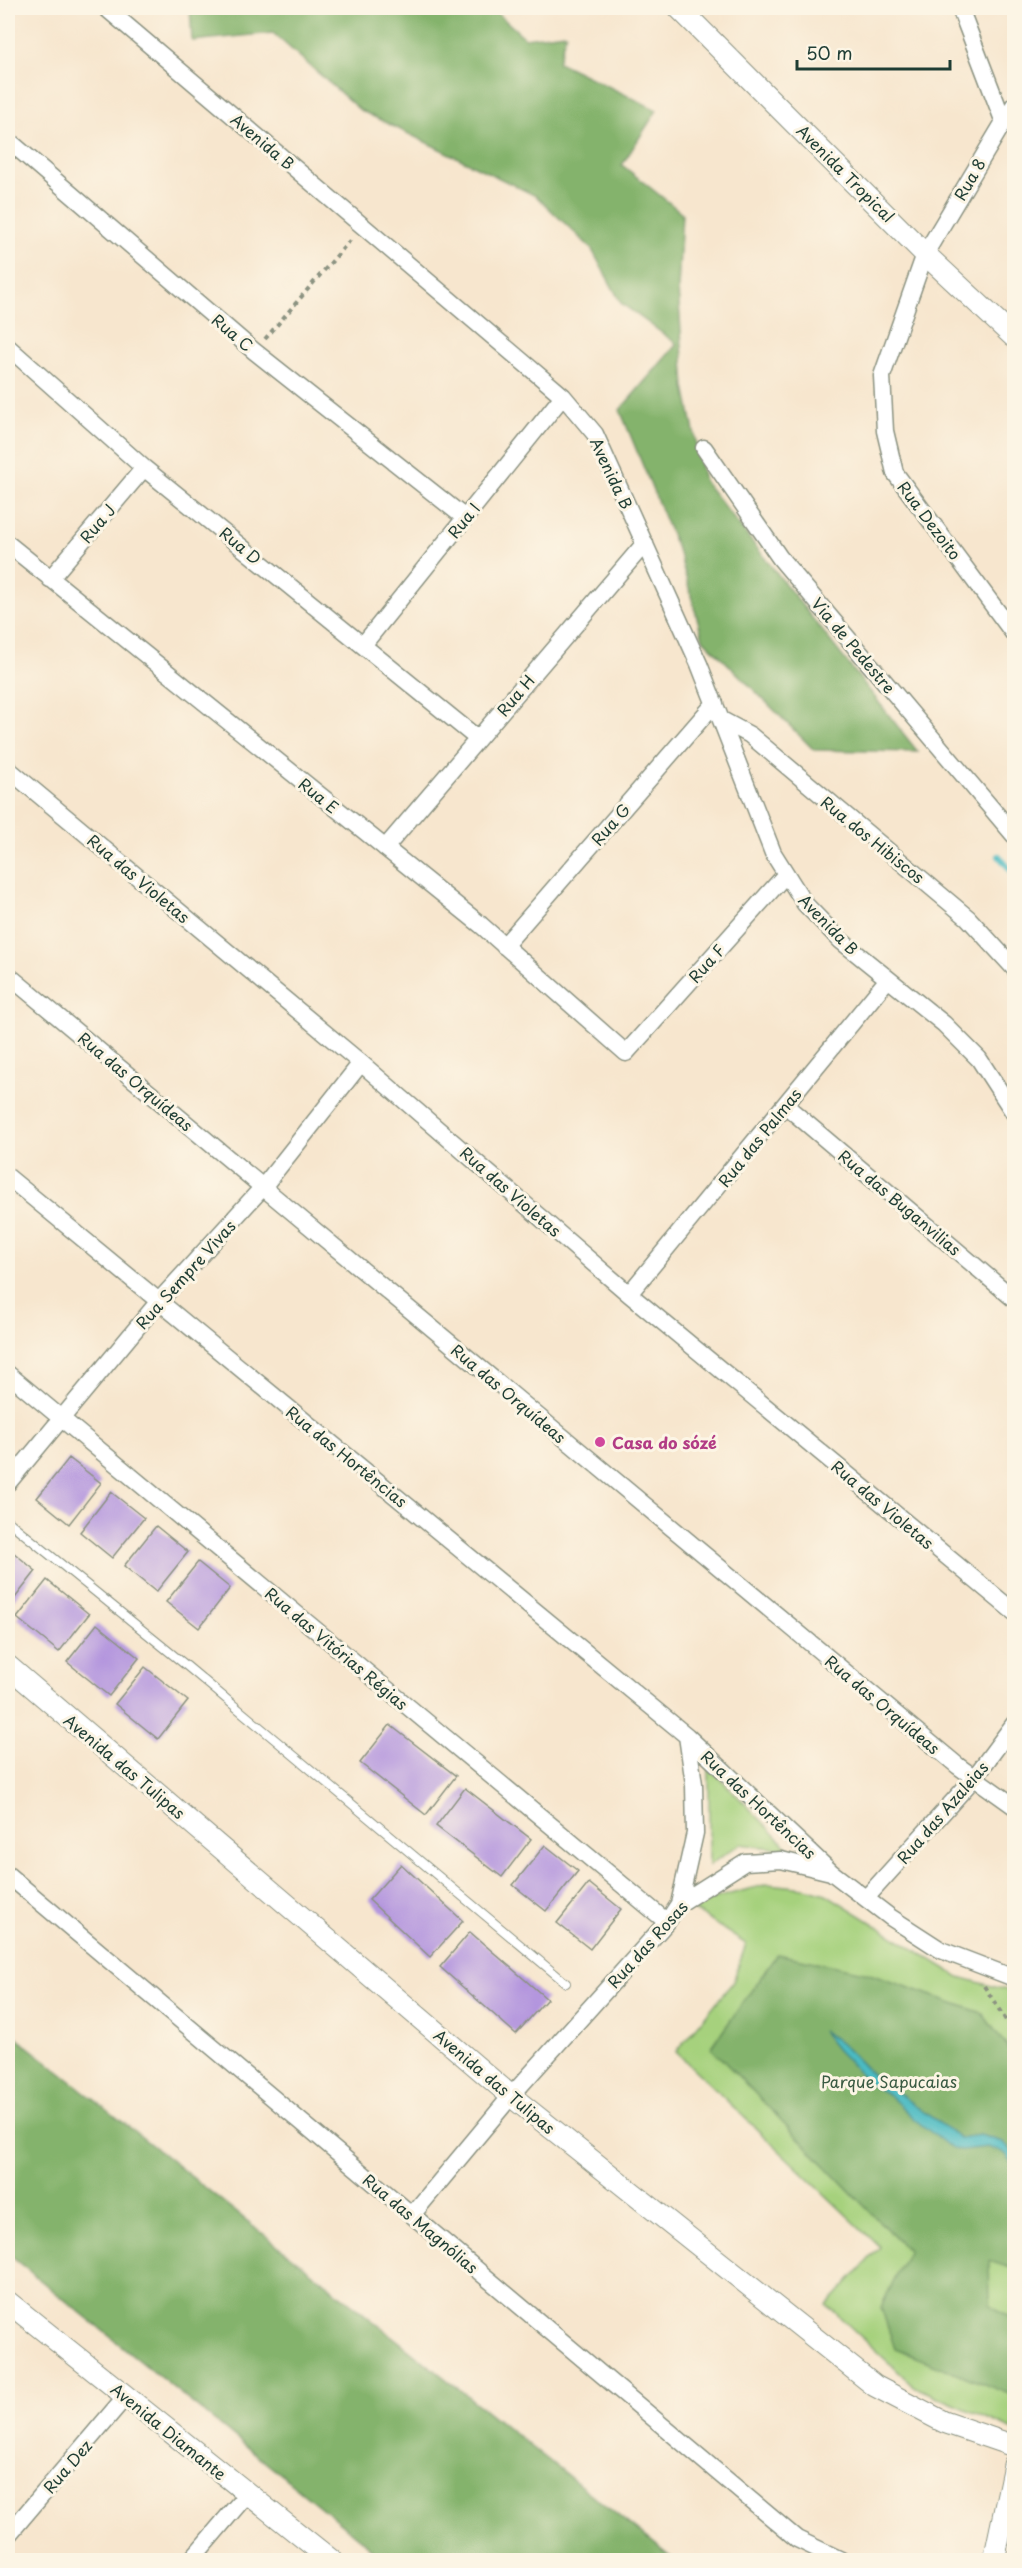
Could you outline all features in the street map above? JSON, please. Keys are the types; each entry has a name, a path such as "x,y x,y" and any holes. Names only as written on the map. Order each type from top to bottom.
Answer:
{"street":[{"name":"Avenida B","path":"106,8 563,396 595,434 715,703 773,853 812,911 840,940 888,978"},
{"name":"Avenida Tropical","path":"679,8 925,254 1014,337"},
{"path":"960,8 1004,120"},
{"name":"Rua 8","path":"925,254 1014,105"},
{"name":"Rua C","path":"8,140 254,351 465,518"},
{"name":"Rua Dezoito","path":"925,254 882,376 885,431 895,473 1014,634"},
{"name":"Rua D","path":"8,347 144,468 478,739"},
{"name":"Rua I","path":"363,645 563,396"},
{"name":"Via de Pedestre","path":"704,448 780,558 1014,835"},
{"name":"Rua J","path":"51,579 144,468"},
{"name":"Rua H","path":"385,848 645,543"},
{"name":"Rua E","path":"8,544 504,946 626,1053"},
{"name":"Rua G","path":"504,946 715,703"},
{"name":"Rua dos Hibiscos","path":"722,720 750,735 968,918 1014,968"},
{"name":"Rua das Violetas","path":"8,769 361,1063 629,1294 1014,1612"},
{"name":"Rua F","path":"626,1053 786,874"},
{"name":"Rua das Orquídeas","path":"8,975 974,1778 1014,1806"},
{"path":"888,978 944,1024 979,1059 1014,1113"},
{"name":"Rua das Palmas","path":"629,1294 888,978"},
{"name":"Rua Sempre Vivas","path":"8,1484 159,1301 263,1187 361,1063"},
{"name":"Rua das Buganvilias","path":"785,1105 1014,1299"},
{"name":"Rua das Hortências","path":"8,1177 687,1736 831,1872"},
{"name":"Rua das Vitórias Régias","path":"8,1374 667,1922"},
{"name":"Avenida das Tulipas","path":"8,1666 511,2096 874,2386 944,2422 1014,2446"},
{"name":"Rua das Azaleias","path":"866,1898 974,1778 1014,1724"},
{"name":"Rua das Hortências","path":"679,1904 695,1833 694,1784 687,1736"},
{"name":"Rua das Rosas","path":"412,2215 511,2096 667,1922 679,1904 745,1862 781,1860 831,1872 941,1950 1014,1978"},
{"name":"Rua das Magnólias","path":"8,1875 797,2539 841,2560"},
{"name":"Avenida Diamante","path":"8,2302 331,2560"},
{"name":"Rua Dez","path":"8,2535 126,2396"},
{"path":"994,2560 1014,2465"},
{"path":"191,2560 248,2494"}],"lane":[{"path":"8,1521 188,1667 566,1983"}],"path":[{"path":"254,351 363,226"},
{"path":"968,1960 1009,2025 1014,2029"}],"green space":[{"path":"190,8 497,8 496,12 525,38 566,33 558,62 657,110 622,165 682,213 678,289 685,387 704,481 918,752 814,750 703,639 680,556 620,410 677,344 621,303 591,248 536,196 360,110 273,33 192,41"},
{"path":"709,1767 790,1850 740,1844 709,1865"},
{"name":"Parque Sapucaias","path":"768,1884 805,1888 826,1894 959,1977 1014,1992 1014,2430 915,2387 827,2305 880,2247 676,2052 733,1982 746,1944 691,1908 715,1898"},
{"name":"Parque Sapucaias","path":"777,1954 864,1972 982,2013 1014,2056 1014,2269 989,2261 990,2304 1014,2321 1014,2396 895,2349 881,2307 908,2251 711,2048"},
{"path":"8,2031 674,2560 386,2560 8,2254"}],"water":[{"path":"822,2031 844,2047 875,2077 959,2138 980,2135 1003,2142 1014,2154 1014,2168 1006,2154 988,2147 953,2149 914,2119 888,2094 872,2086"}],"building":[{"path":"69,1458 101,1483 69,1524 37,1498"},
{"path":"111,1492 144,1518 112,1558 80,1532"},
{"path":"156,1526 188,1552 156,1592 124,1566"},
{"path":"8,1548 36,1571 8,1607"},
{"path":"198,1562 230,1588 199,1628 166,1602"},
{"path":"47,1580 89,1614 59,1652 17,1618"},
{"path":"97,1624 139,1658 109,1696 67,1662"},
{"path":"145,1667 188,1701 158,1739 115,1704"},
{"path":"390,1725 456,1776 426,1815 360,1763"},
{"path":"465,1788 531,1839 502,1877 436,1826"},
{"path":"545,1845 578,1871 546,1911 513,1885"},
{"path":"401,1864 463,1921 430,1957 369,1900"},
{"path":"589,1883 621,1909 590,1949 557,1923"},
{"path":"470,1932 547,1999 516,2034 440,1967"}],"waterway":[{"path":"999,856 1014,874"}],"place":[{"name":"Casa do sózé","path":"600,1442"}]}
